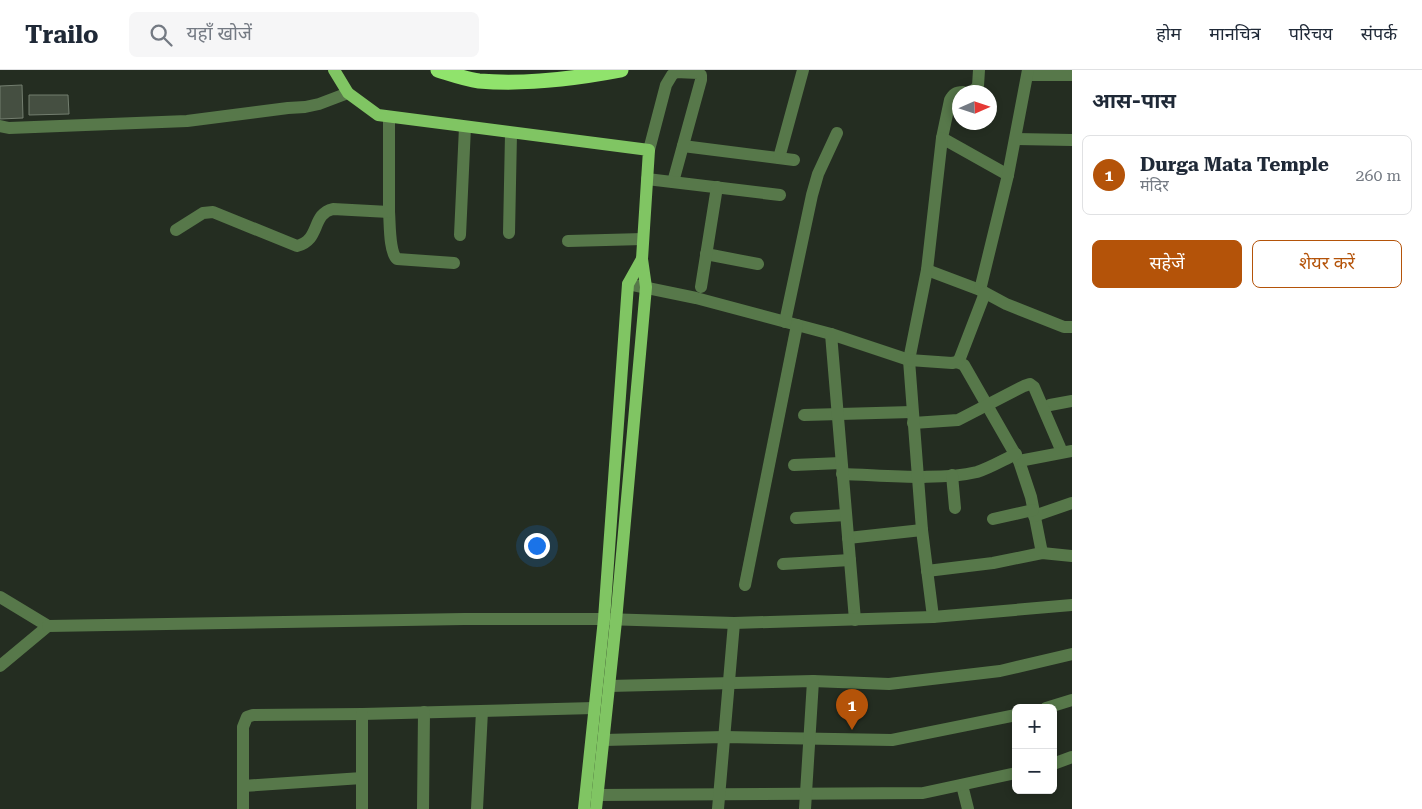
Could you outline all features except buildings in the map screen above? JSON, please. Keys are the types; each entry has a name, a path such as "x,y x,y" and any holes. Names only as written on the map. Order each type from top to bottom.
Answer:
{"highway":[{"path":"438,70 477,80 533,82 596,75 621,70"}],"main road":[{"path":"334,70 348,93 378,115 511,134 649,150 642,259 646,287 610,620 594,708 584,809"},
{"path":"596,809 609,686 610,620 628,284 642,259"}],"street":[{"path":"778,158 803,70"},
{"path":"978,85 979,70"},
{"path":"649,150 669,79 676,72 695,72 701,75 673,182"},
{"path":"957,362 960,358 982,291 1016,139 1028,73 1072,75"},
{"path":"0,126 9,128 187,121 305,107 348,93"},
{"path":"933,617 922,530 909,360 927,270 942,138 952,95"},
{"path":"388,117 389,212 394,256 397,259 454,263"},
{"path":"460,235 465,127"},
{"path":"745,585 812,195 818,174 837,133"},
{"path":"509,233 511,134"},
{"path":"942,138 1008,175"},
{"path":"1016,139 1072,140"},
{"path":"683,146 794,160"},
{"path":"646,179 780,196"},
{"path":"701,287 717,187"},
{"path":"176,230 203,213 213,212 297,246 305,244 311,239 321,215 327,210 389,212"},
{"path":"568,241 643,239"},
{"path":"706,254 758,264"},
{"path":"927,270 982,291 1006,304 1064,327 1072,327"},
{"path":"628,284 696,298 791,323 909,360 957,362 964,365 1018,458 1034,513 1042,553"},
{"path":"831,334 855,620"},
{"path":"794,465 918,476 952,475 977,472 1018,458 1067,452 1034,387 1030,384 958,420 837,414 804,415"},
{"path":"1050,405 1072,401"},
{"path":"952,475 955,508"},
{"path":"993,519 1034,513 1072,503"},
{"path":"796,518 846,515"},
{"path":"848,538 922,530"},
{"path":"927,571 993,563 1042,553 1072,556"},
{"path":"783,564 850,560"},
{"path":"0,597 48,626 464,619 734,623 933,617 1072,605"},
{"path":"718,809 734,623"},
{"path":"0,666 48,626"},
{"path":"609,686 813,681 889,684 1000,671 1072,654"},
{"path":"805,809 813,681"},
{"path":"1057,705 1072,700"},
{"path":"243,809 243,727 247,717 253,714 362,714 594,708"},
{"path":"477,809 482,711"},
{"path":"423,809 424,712"},
{"path":"362,714 362,809"},
{"path":"604,740 724,737 892,740 1012,716"},
{"path":"1057,763 1072,757"},
{"path":"597,795 923,793 1012,774"},
{"path":"243,786 362,778"},
{"path":"962,785 968,809"}],"place":[{"name":"Durga Mata Temple","path":"852,730"}]}
